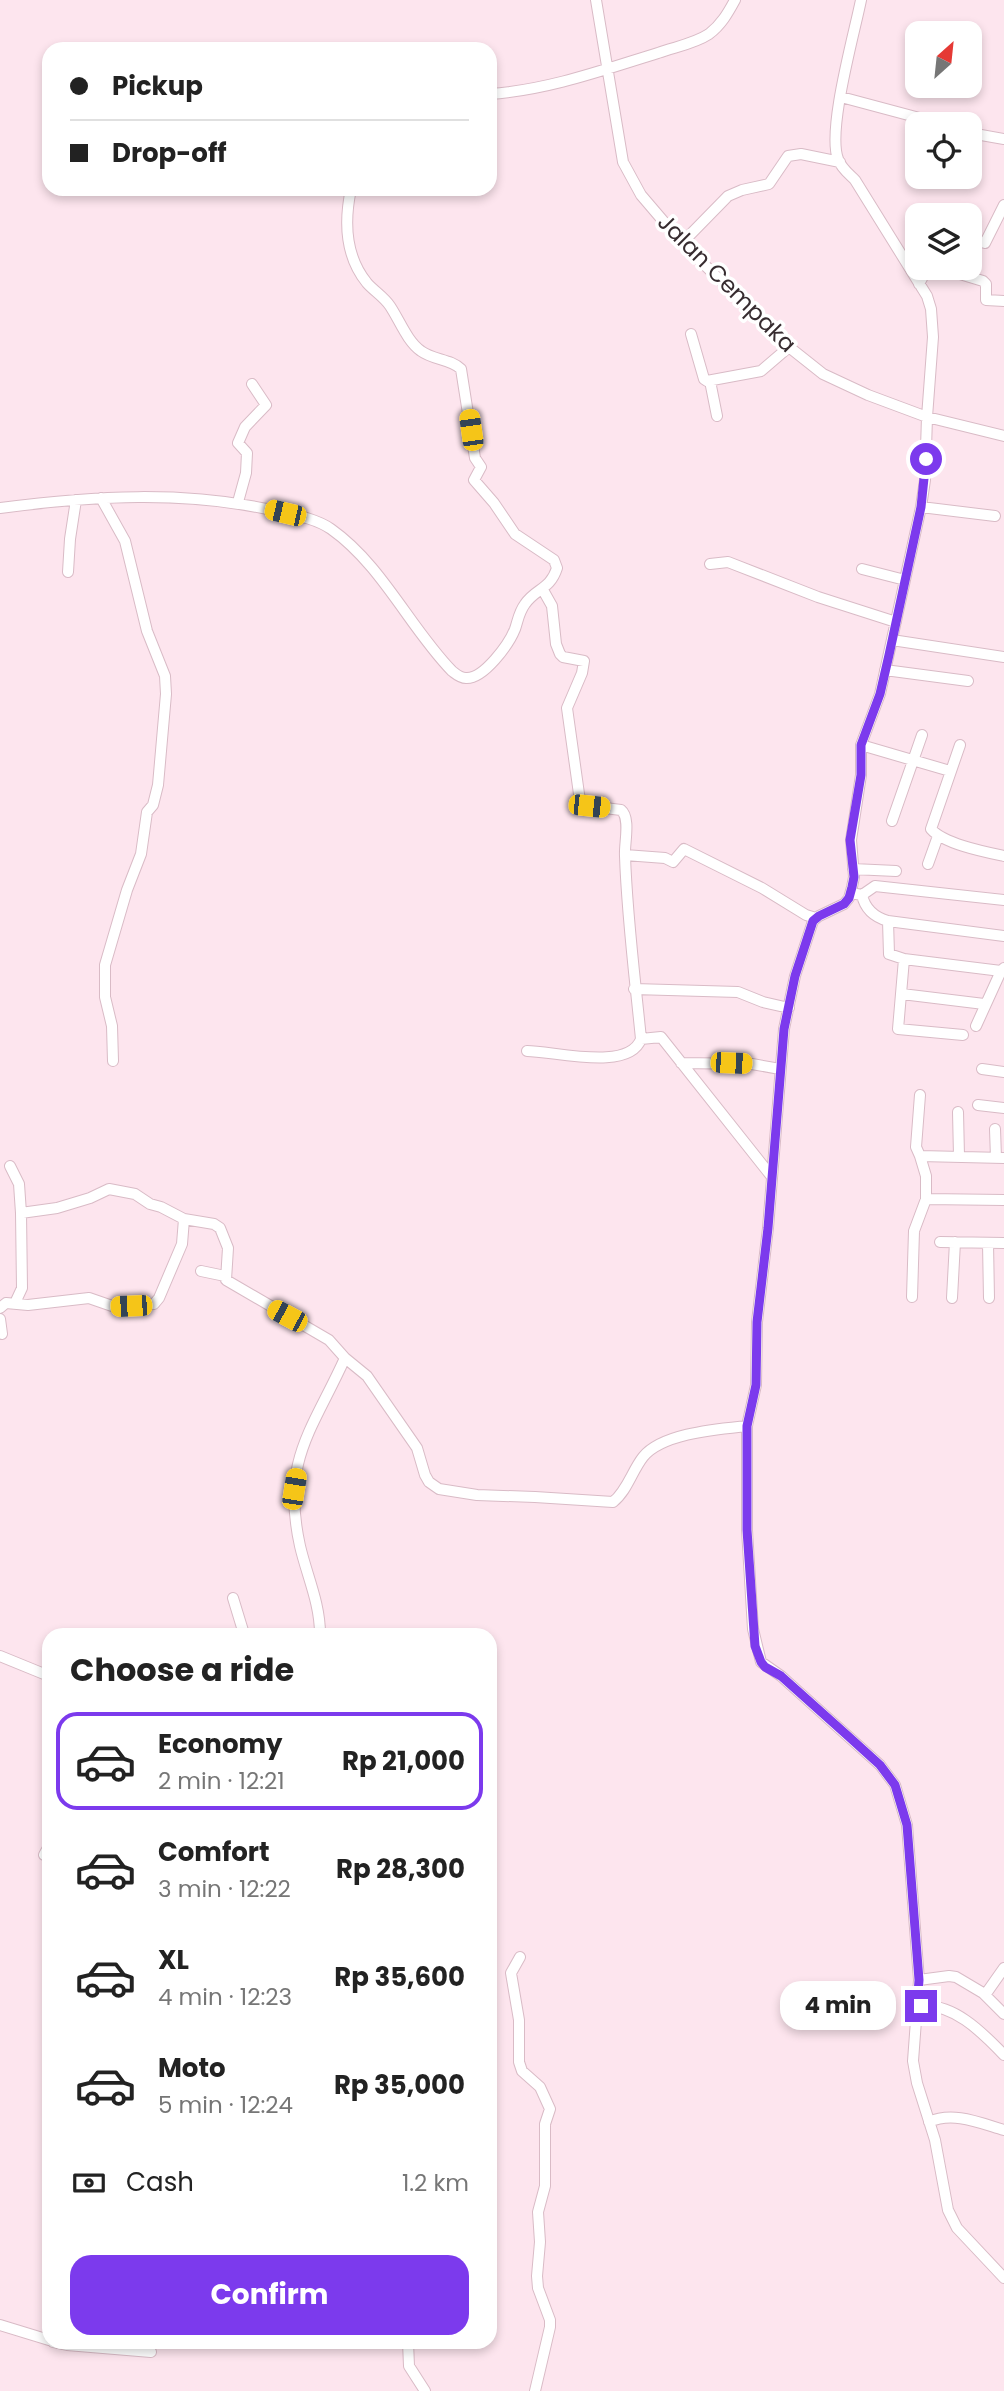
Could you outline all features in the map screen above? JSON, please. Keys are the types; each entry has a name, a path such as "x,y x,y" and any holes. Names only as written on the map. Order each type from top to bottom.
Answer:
{"street":[{"name":"Jalan Cempaka","path":"596,0 623,162 641,195 682,243 789,347 823,374 868,395 927,417 1004,436"},
{"path":"497,93 609,75 704,37 719,24 735,0"},
{"path":"861,0 841,97 836,147 840,162 855,180 919,284 931,309 933,337 926,480 880,694 861,745 861,775 850,840 853,869 851,893 844,904 816,918 808,933 795,976 784,1029 757,1322 756,1385 747,1426 747,1530 755,1646 761,1662 781,1676 880,1765 895,1785 907,1825 919,1980 913,2060 917,2083 942,2166 948,2210 957,2228 1004,2278"},
{"path":"841,97 905,114"},
{"path":"982,135 1004,139"},
{"path":"682,243 728,196 769,184 788,156 801,154 840,162"},
{"path":"0,508 101,498 167,497 238,502 309,519 331,529 383,581 442,661 462,678 474,677 489,666 510,639 525,603 542,590 557,571 554,560 515,534 474,478 481,468 475,458 461,369 418,349 388,304 369,286 352,259 348,232 351,196"},
{"path":"982,242 985,243 1004,205"},
{"path":"919,284 921,280"},
{"path":"980,280 986,284 986,300 1004,301"},
{"path":"691,334 704,379 710,381 761,371 789,347"},
{"path":"710,381 717,416"},
{"path":"238,502 246,473 247,453 239,446 239,440 245,427 266,404 252,384"},
{"path":"101,498 125,541 147,631 165,676 166,694 158,785 148,813 141,854 105,965 105,997 112,1026 113,1061"},
{"path":"68,572 76,500"},
{"path":"921,507 995,516"},
{"path":"710,564 729,562 818,597 896,622"},
{"path":"862,569 905,580"},
{"path":"542,590 552,606 556,644 561,655 584,661 567,708 580,802 625,813 625,855 634,989 642,1039"},
{"path":"892,640 1004,657"},
{"path":"885,670 968,681"},
{"path":"892,821 922,734"},
{"path":"861,745 950,771"},
{"path":"960,745 932,831 938,836 1004,856"},
{"path":"928,864 938,836"},
{"path":"625,855 665,858 673,862 684,849 816,918"},
{"path":"853,869 897,872"},
{"path":"851,893 862,895 875,886 1004,900"},
{"path":"862,895 864,904 877,918 1004,936"},
{"path":"888,921 889,954 904,959 1002,969 976,1026"},
{"path":"904,959 898,1029 963,1035"},
{"path":"634,989 738,992 789,1008"},
{"path":"902,993 985,1004"},
{"path":"527,1051 562,1053 573,1057 619,1056 632,1051 642,1039 661,1037 772,1177"},
{"path":"681,1063 752,1064 780,1069"},
{"path":"982,1069 1004,1072"},
{"path":"912,1297 914,1231 926,1199 926,1176 916,1146 920,1096"},
{"path":"978,1105 1004,1108"},
{"path":"958,1112 959,1156"},
{"path":"920,1156 1000,1158 995,1129"},
{"path":"10,1166 19,1184 21,1213 22,1288 15,1303"},
{"path":"21,1213 53,1209 112,1189 135,1194 184,1219 214,1224 222,1230 228,1248 229,1260 225,1276 227,1281 329,1340 367,1376 417,1448 429,1482 444,1490 477,1496 612,1502 622,1493 647,1452 684,1435 747,1426"},
{"path":"926,1199 1004,1200"},
{"path":"0,1308 6,1303 28,1305 89,1298 115,1307 154,1304 182,1244 184,1219"},
{"path":"940,1242 1004,1243"},
{"path":"952,1298 955,1242"},
{"path":"988,1243 989,1298"},
{"path":"201,1271 225,1276"},
{"path":"0,1319 2,1335"},
{"path":"320,1628 320,1615 294,1516 294,1489 299,1457 307,1433 345,1358"},
{"path":"233,1598 242,1628"},
{"path":"0,1656 42,1673"},
{"path":"520,1957 511,1973 519,2020 519,2062 523,2071 540,2087 550,2109 546,2121 545,2186 538,2212 540,2242 537,2276 550,2327 535,2391"},
{"path":"985,1995 1004,1968"},
{"path":"919,1980 952,1976 985,1995 1004,2014"},
{"path":"917,2007 930,2006 963,2018 1002,2047"},
{"path":"929,2122 941,2118 964,2119 1004,2130"},
{"path":"0,2325 42,2338"},
{"path":"115,2349 151,2352"},
{"path":"408,2349 409,2365 425,2391"}],"route":[{"path":"921,2006 917,2007 919,1980 907,1825 904,1807 895,1785 880,1765 781,1676 765,1667 755,1646 747,1530 747,1426 756,1385 757,1322 768,1228 784,1029 795,976 813,921 844,904 852,887 854,877 850,840 861,775 861,745 880,694 889,655 921,507 926,480 926,459"}]}
